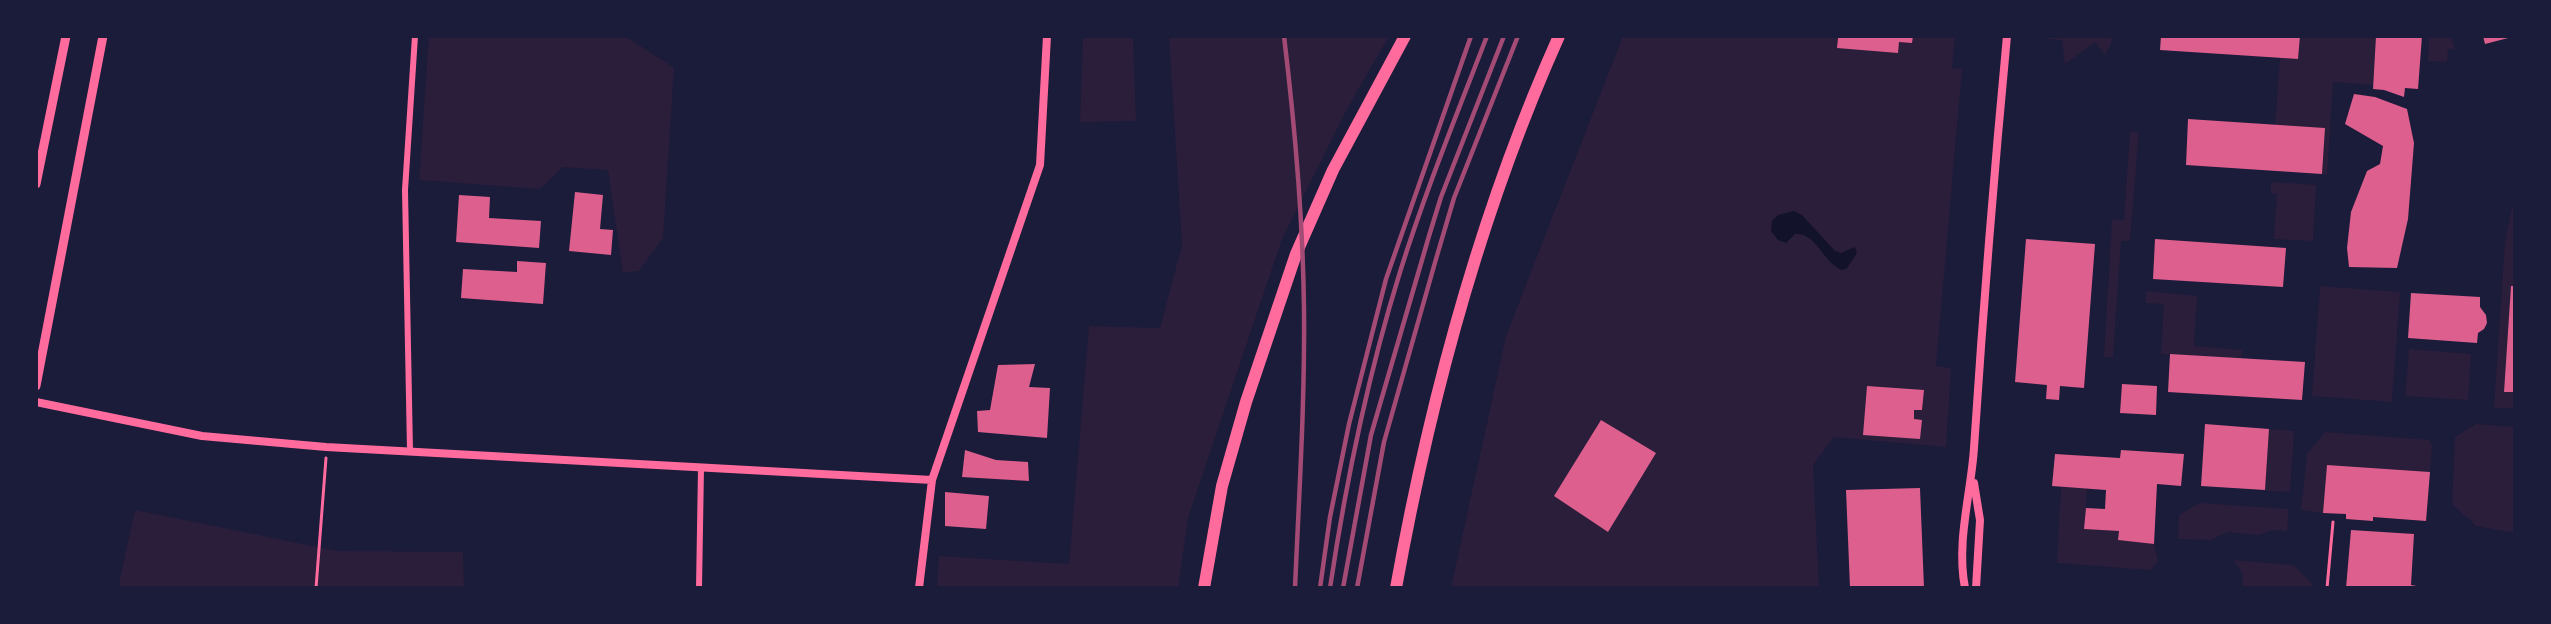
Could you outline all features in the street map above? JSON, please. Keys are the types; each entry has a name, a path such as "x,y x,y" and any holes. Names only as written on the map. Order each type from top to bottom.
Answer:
{"highway":[{"path":"1204,588 1222,486 1250,391 1296,254 1333,170 1405,36"},
{"path":"1396,588 1430,420 1468,281 1519,135 1559,36"}],"main road":[{"path":"36,184 66,36"},
{"path":"36,386 103,36"}],"street":[{"path":"410,451 405,190 415,36"},
{"path":"919,588 932,480 1040,165 1047,36"},
{"path":"1965,588 1962,572 1963,541 1972,474 1989,229 2007,36"},
{"path":"36,402 202,436 326,447 932,480"},
{"path":"699,588 701,468"},
{"path":"1972,474 1980,520 1976,588"}],"path":[{"path":"316,588 322,534 326,447"},
{"path":"2327,588 2333,522"}],"shaded area":[{"path":"429,36 625,36 674,68 663,238 639,271 623,273 608,170 563,167 540,189 419,180"},
{"path":"1083,36 1133,36 1136,121 1080,122"},
{"path":"1169,36 1389,36 1346,111 1282,239 1188,518 1178,588 937,588 939,556 1069,564 1089,326 1160,328 1182,245"},
{"path":"1623,36 1955,36 1952,68 1962,69 1936,366 1951,368 1946,447 1834,437 1813,465 1819,588 1451,588 1506,336"},
{"path":"2047,36 2112,36 2111,44 2105,55 2095,42 2065,64 2062,40 2047,39"},
{"path":"2300,36 2376,36 2373,85 2333,82 2327,175 2322,174 2325,128 2275,125 2280,58 2298,59"},
{"path":"2429,36 2451,36 2455,50 2448,49 2447,62 2428,61"},
{"path":"2130,132 2139,132 2130,241 2121,241 2113,357 2104,357 2112,220 2124,220"},
{"path":"2271,182 2316,185 2313,241 2274,239 2277,194 2271,193"},
{"path":"2515,193 2515,286 2511,287 2504,391 2515,392 2515,408 2494,408 2505,242"},
{"path":"1794,211 1802,215 1835,251 1841,253 1855,247 1857,253 1847,268 1843,270 1836,267 1815,243 1803,235 1795,234 1786,243 1778,240 1771,231 1772,221 1778,215"},
{"path":"2320,286 2400,292 2392,402 2312,396"},
{"path":"2146,291 2197,296 2194,346 2242,350 2241,359 2161,354 2164,304 2146,303"},
{"path":"2409,349 2471,354 2468,400 2405,396"},
{"path":"2476,424 2515,427 2515,533 2476,526 2452,504 2455,437"},
{"path":"2269,429 2294,431 2290,492 2265,491"},
{"path":"2325,432 2429,440 2432,446 2430,472 2327,465 2323,513 2301,510 2307,454"},
{"path":"2061,487 2087,488 2085,529 2119,531 2118,540 2154,544 2158,561 2151,570 2057,563"},
{"path":"2199,503 2289,509 2287,531 2273,530 2258,535 2228,532 2211,540 2178,539 2179,515"},
{"path":"135,510 337,551 463,552 464,588 118,588"},
{"path":"2233,560 2293,565 2313,584 2313,588 2242,588 2243,574"}],"building":[{"path":"1832,36 1913,36 1912,43 1899,42 1898,53 1837,48 1838,38"},
{"path":"2161,36 2300,36 2298,59 2160,50"},
{"path":"2376,36 2422,36 2418,89 2405,88 2404,97 2373,89"},
{"path":"2483,36 2512,36 2512,37 2485,44"},
{"path":"2354,94 2375,97 2407,109 2414,143 2408,219 2397,268 2349,267 2347,248 2351,212 2367,171 2380,164 2383,146 2345,124"},
{"path":"2188,119 2325,128 2322,174 2186,165"},
{"path":"575,192 603,195 600,229 613,230 611,255 569,251"},
{"path":"459,195 490,197 489,218 541,221 539,248 456,242"},
{"path":"2026,239 2095,244 2084,388 2060,386 2059,400 2046,399 2047,385 2015,382"},
{"path":"2155,239 2286,248 2283,287 2153,279"},
{"path":"517,261 546,263 543,304 461,298 463,269 517,272"},
{"path":"2511,286 2515,286 2515,392 2504,392"},
{"path":"2411,293 2480,297 2480,307 2486,315 2487,323 2478,333 2477,343 2408,338"},
{"path":"2170,354 2305,362 2302,400 2168,392"},
{"path":"1035,364 1029,387 1050,388 1047,438 978,432 977,411 990,410 998,365"},
{"path":"2122,384 2157,386 2156,415 2120,413"},
{"path":"1867,386 1924,390 1922,410 1914,410 1914,419 1922,420 1920,439 1863,435"},
{"path":"1601,420 1656,453 1608,532 1554,496"},
{"path":"2205,424 2269,429 2265,490 2201,486"},
{"path":"965,450 996,460 1028,462 1029,481 962,477"},
{"path":"2121,450 2184,454 2181,486 2157,484 2154,544 2118,540 2119,531 2084,529 2086,508 2105,509 2106,490 2052,486 2055,454 2120,458"},
{"path":"2327,465 2430,472 2426,521 2373,517 2373,521 2346,519 2346,514 2323,513"},
{"path":"1920,488 1924,588 1850,588 1846,490"},
{"path":"945,492 989,496 986,529 945,526"},
{"path":"2351,530 2414,534 2411,585 2428,588 2346,588"}],"railway":[{"path":"1284,36 1298,172 1304,309 1303,414 1295,588"},
{"path":"1320,588 1330,517 1349,424 1386,279 1471,36"},
{"path":"1330,588 1359,428 1388,311 1420,212 1487,36"},
{"path":"1343,588 1371,435 1429,236 1441,197 1504,36"},
{"path":"1357,588 1384,442 1436,259 1454,198 1518,36"}]}
